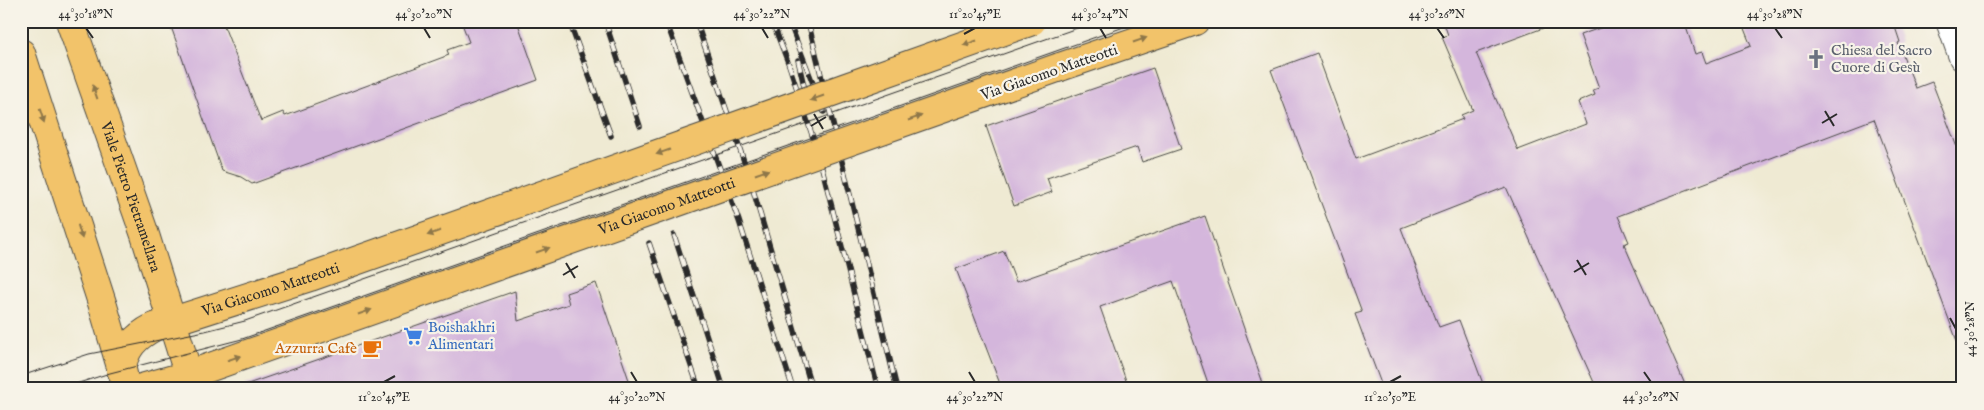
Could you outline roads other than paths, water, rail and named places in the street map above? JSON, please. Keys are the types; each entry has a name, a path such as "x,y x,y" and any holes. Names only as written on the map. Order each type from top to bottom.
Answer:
{"main road":[{"name":"Viale Pietro Pietramellara","path":"70,21 191,382"},
{"name":"Via Giacomo Matteotti","path":"1032,21 310,277 172,321 147,331 134,340 125,354 129,382 191,382 497,266 1195,21"},
{"path":"21,54 129,382"}],"street":[{"path":"1950,21 1963,57"}],"tram line":[{"path":"21,376 89,354 205,331 245,321 1097,21"},
{"path":"60,389 110,373 242,339 1141,21"}],"railway":[{"path":"569,21 611,136"},
{"path":"605,21 640,126"},
{"path":"666,21 739,221 793,389"},
{"path":"696,21 748,173 812,389"},
{"path":"772,21 789,65 819,156 878,389"},
{"path":"789,21 824,112"},
{"path":"808,21 897,389"},
{"path":"798,60 807,99"},
{"path":"674,235 724,389"},
{"path":"649,243 699,389"}],"place":[{"name":"Chiesa del Sacro Cuore di Gesù","path":"1816,59"},
{"name":"Boishakhri Alimentari","path":"413,336"},
{"name":"Azzurra Cafè","path":"372,348"}]}
